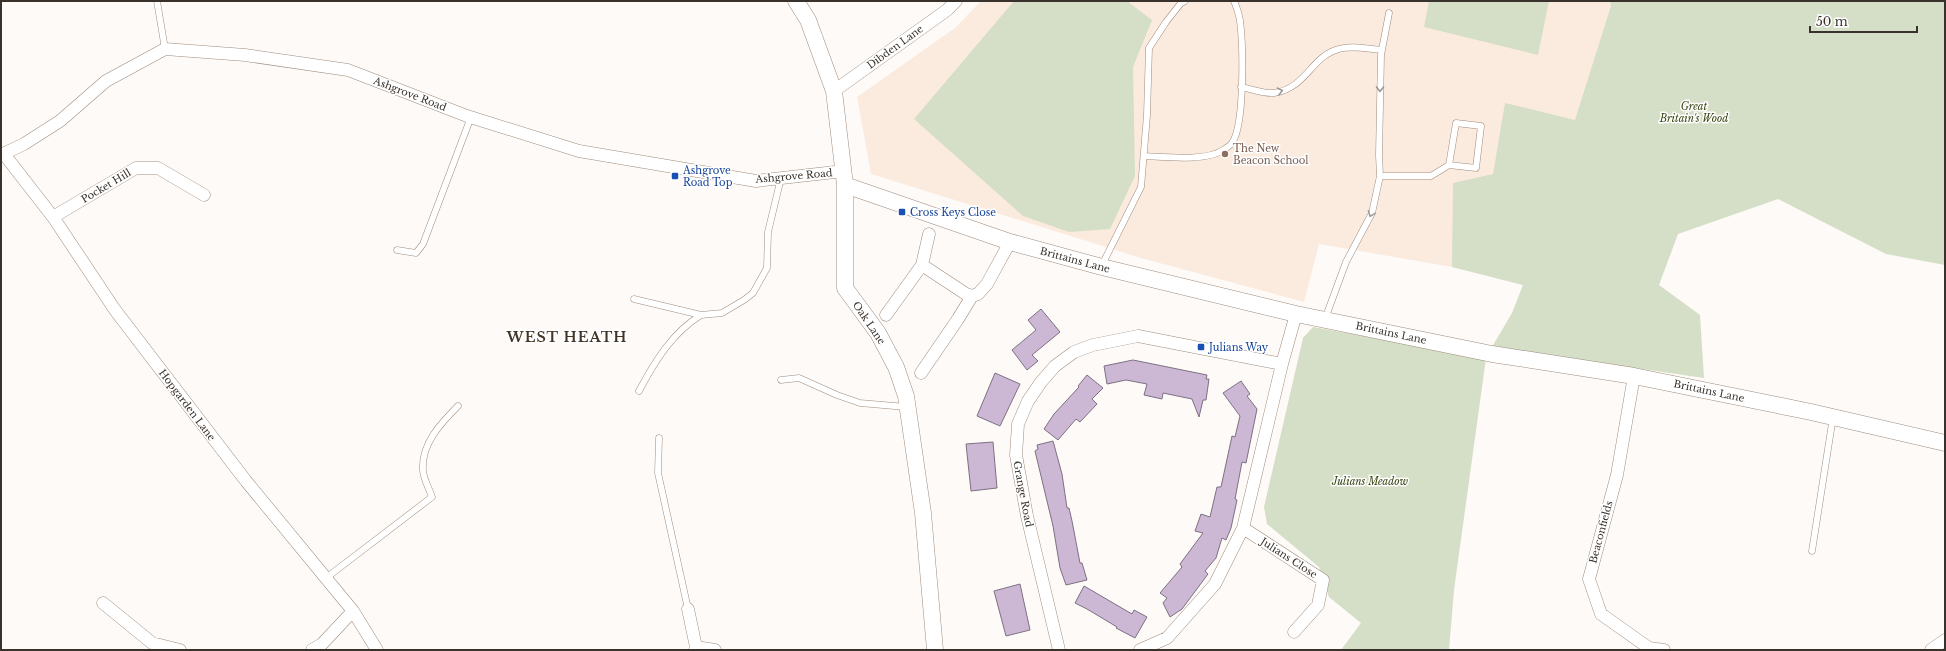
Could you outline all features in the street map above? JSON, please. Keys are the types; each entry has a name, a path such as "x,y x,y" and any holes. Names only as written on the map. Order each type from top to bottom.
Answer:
{"street":[{"name":"Oak Lane","path":"796,1 808,20 834,91 845,178 845,288 878,333 896,367 906,396 922,513 935,650"},
{"name":"Dibden Lane","path":"834,91 947,10 956,1"},
{"name":"Ashgrove Road","path":"165,49 245,55 348,70 471,118 579,151 756,181 781,178 845,178"},
{"path":"3,155 60,121 106,81 165,49"},
{"name":"Hopgarden Lane","path":"3,155 53,217 115,310 246,481 353,611 377,650"},
{"name":"Pocket Hill","path":"53,217 136,168 158,168 204,195"},
{"name":"Brittains Lane","path":"845,178 1010,242 1102,267 1296,314 1492,354 1634,376 1833,417 1945,443"},
{"path":"886,315 922,265 929,234"},
{"path":"922,265 966,294 972,296 978,294 987,284 1010,242"},
{"path":"921,372 961,315 972,296"},
{"path":"1140,650 1167,638 1214,584 1244,528 1282,364 1296,314"},
{"name":"Grange Road","path":"1059,650 1027,516 1016,455 1018,424 1028,401 1041,382 1055,366 1074,352 1093,345 1138,336 1282,364"},
{"name":"Beaconfields","path":"1634,376 1617,475 1588,579 1601,614 1648,648 1664,650"},
{"name":"Julians Close","path":"1244,528 1323,580 1318,605 1294,632"},
{"path":"103,603 152,643 180,650"},
{"path":"688,609 695,649 715,650"},
{"path":"312,650 322,644 353,611"},
{"path":"1931,650 1945,640"}],"lane":[{"path":"157,1 165,49"},
{"path":"1102,267 1141,187 1147,115 1149,48 1166,22 1185,1"},
{"path":"1144,156 1188,158 1224,150 1232,143 1239,123 1242,69 1240,22 1234,1"},
{"path":"1325,320 1346,262 1372,213 1380,176 1379,155 1382,50 1388,13"},
{"path":"1241,88 1273,93 1285,90 1293,87 1326,55 1337,49 1349,47 1382,50"},
{"path":"397,250 416,253 423,244 471,118"},
{"path":"1380,176 1431,176 1449,165 1476,168 1481,126 1456,123 1449,165"},
{"path":"634,299 701,315 722,313 753,293 767,268 768,232 781,178"},
{"path":"639,391 653,365 671,340 691,321 701,315"},
{"path":"781,380 799,378 837,395 860,403 908,407"},
{"path":"326,578 432,497 423,470 425,450 437,428 458,406"},
{"path":"1812,551 1833,417"},
{"path":"659,438 658,473 688,609"}],"shaded area":[{"name":"The New Beacon School","path":"981,1 1632,1 1524,285 1452,267 1319,244 1304,302 1141,258 871,174 857,97 955,28"}],"green space":[{"path":"1014,1 1127,1 1152,20 1133,67 1135,176 1110,229 1069,232 1023,216 914,119"},
{"path":"1429,1 1549,1 1538,55 1424,27"},
{"name":"Great Britain's Wood","path":"1610,1 1945,1 1945,265 1886,254 1778,199 1678,234 1659,285 1700,315 1704,378 1492,347 1512,313 1523,285 1452,267 1453,183 1493,174 1505,103 1575,120 1611,6"},
{"name":"Julians Meadow","path":"1313,327 1486,358 1454,590 1449,650 1341,650 1361,623 1329,597 1319,567 1267,524 1264,507 1303,338"}],"building":[{"path":"1041,309 1060,332 1032,355 1038,361 1027,370 1012,350 1036,330 1028,320"},
{"path":"1133,360 1207,375 1206,379 1209,379 1206,400 1203,400 1199,417 1192,399 1163,393 1162,399 1144,395 1147,384 1126,380 1107,384 1104,366"},
{"path":"995,373 1020,384 1000,426 977,416"},
{"path":"1087,375 1103,388 1092,399 1097,404 1080,422 1076,419 1058,440 1044,429 1054,414 1079,387 1078,386"},
{"path":"1241,381 1250,394 1247,396 1257,409 1246,463 1242,462 1235,499 1237,500 1231,528 1226,540 1222,538 1216,558 1205,571 1208,574 1182,609 1170,617 1163,603 1167,598 1160,593 1182,567 1180,564 1203,533 1195,531 1201,514 1210,517 1217,487 1221,487 1232,436 1235,437 1240,416 1223,393"},
{"path":"1053,441 1062,474 1067,508 1069,508 1080,563 1082,563 1087,580 1066,585 1060,568 1053,526 1035,451 1038,449 1037,445"},
{"path":"993,442 997,488 971,491 966,444"},
{"path":"1020,584 1030,630 1006,636 994,591"},
{"path":"1084,586 1132,614 1134,610 1147,617 1135,638 1075,603"}],"place":[{"name":"The New Beacon School","path":"1225,154"},
{"name":"Ashgrove Road Top","path":"675,176"},
{"name":"Cross Keys Close","path":"902,212"},
{"name":"Julians Way","path":"1201,347"}],"district":[{"name":"WEST HEATH","path":"567,337"}]}
